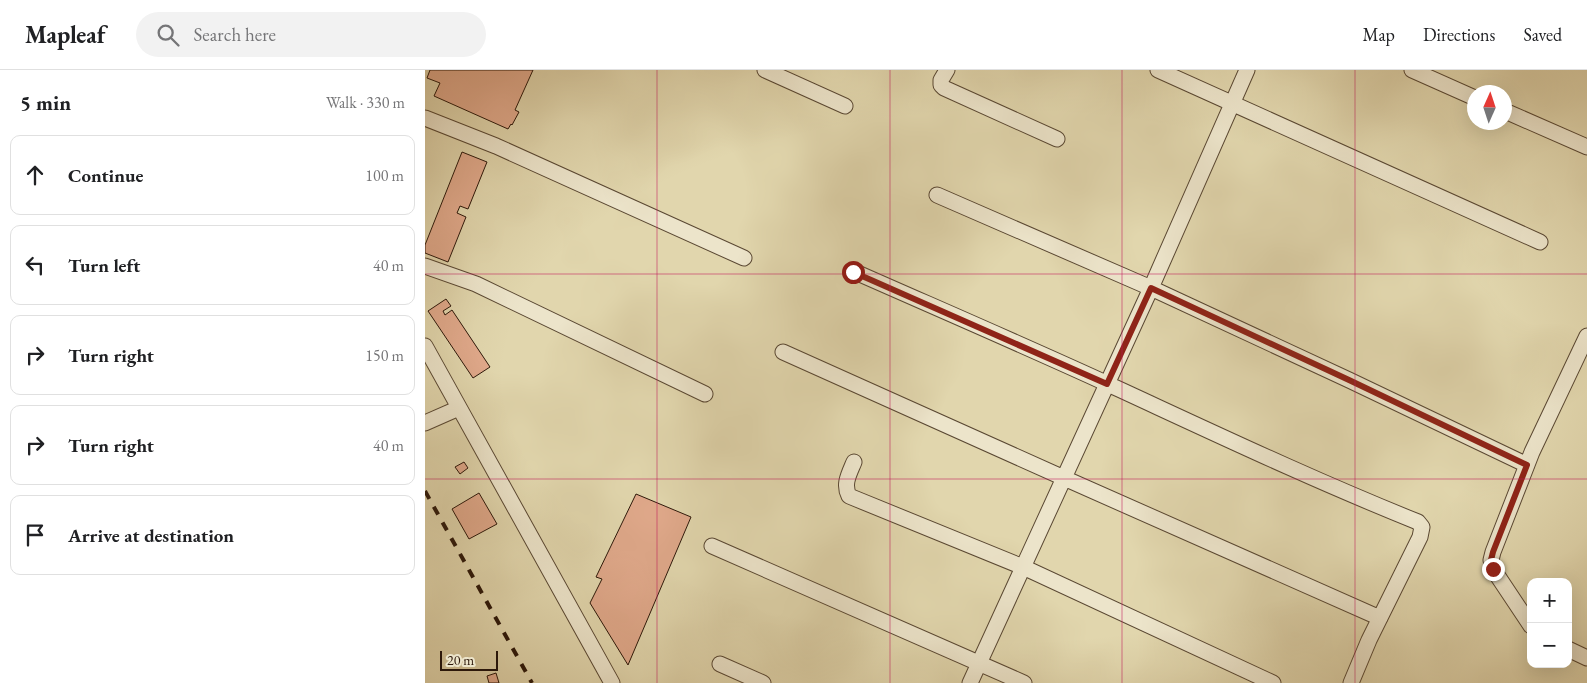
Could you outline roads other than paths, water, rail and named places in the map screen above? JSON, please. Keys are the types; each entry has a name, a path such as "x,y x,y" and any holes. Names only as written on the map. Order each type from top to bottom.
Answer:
{"street":[{"path":"765,70 845,106"},
{"path":"947,70 941,80 944,88 1057,139"},
{"path":"1158,70 1540,242"},
{"path":"970,683 1151,288 1247,70"},
{"path":"1412,70 1467,94"},
{"path":"1512,114 1587,147"},
{"path":"425,118 496,146 743,258"},
{"path":"937,195 1151,288 1527,465"},
{"path":"425,266 476,284 705,394"},
{"path":"853,272 1107,384 1257,454 1418,522 1422,527 1420,537 1380,618 1351,683"},
{"path":"1529,623 1493,569 1491,560 1527,465 1587,336"},
{"path":"425,346 612,683"},
{"path":"783,352 1380,618"},
{"path":"425,423 459,408"},
{"path":"853,462 845,489 849,496 1023,567 1273,683"},
{"path":"711,546 1024,683"},
{"path":"1572,651 1587,658"},
{"path":"720,664 763,683"}],"railway":[{"path":"425,491 532,683"}]}
